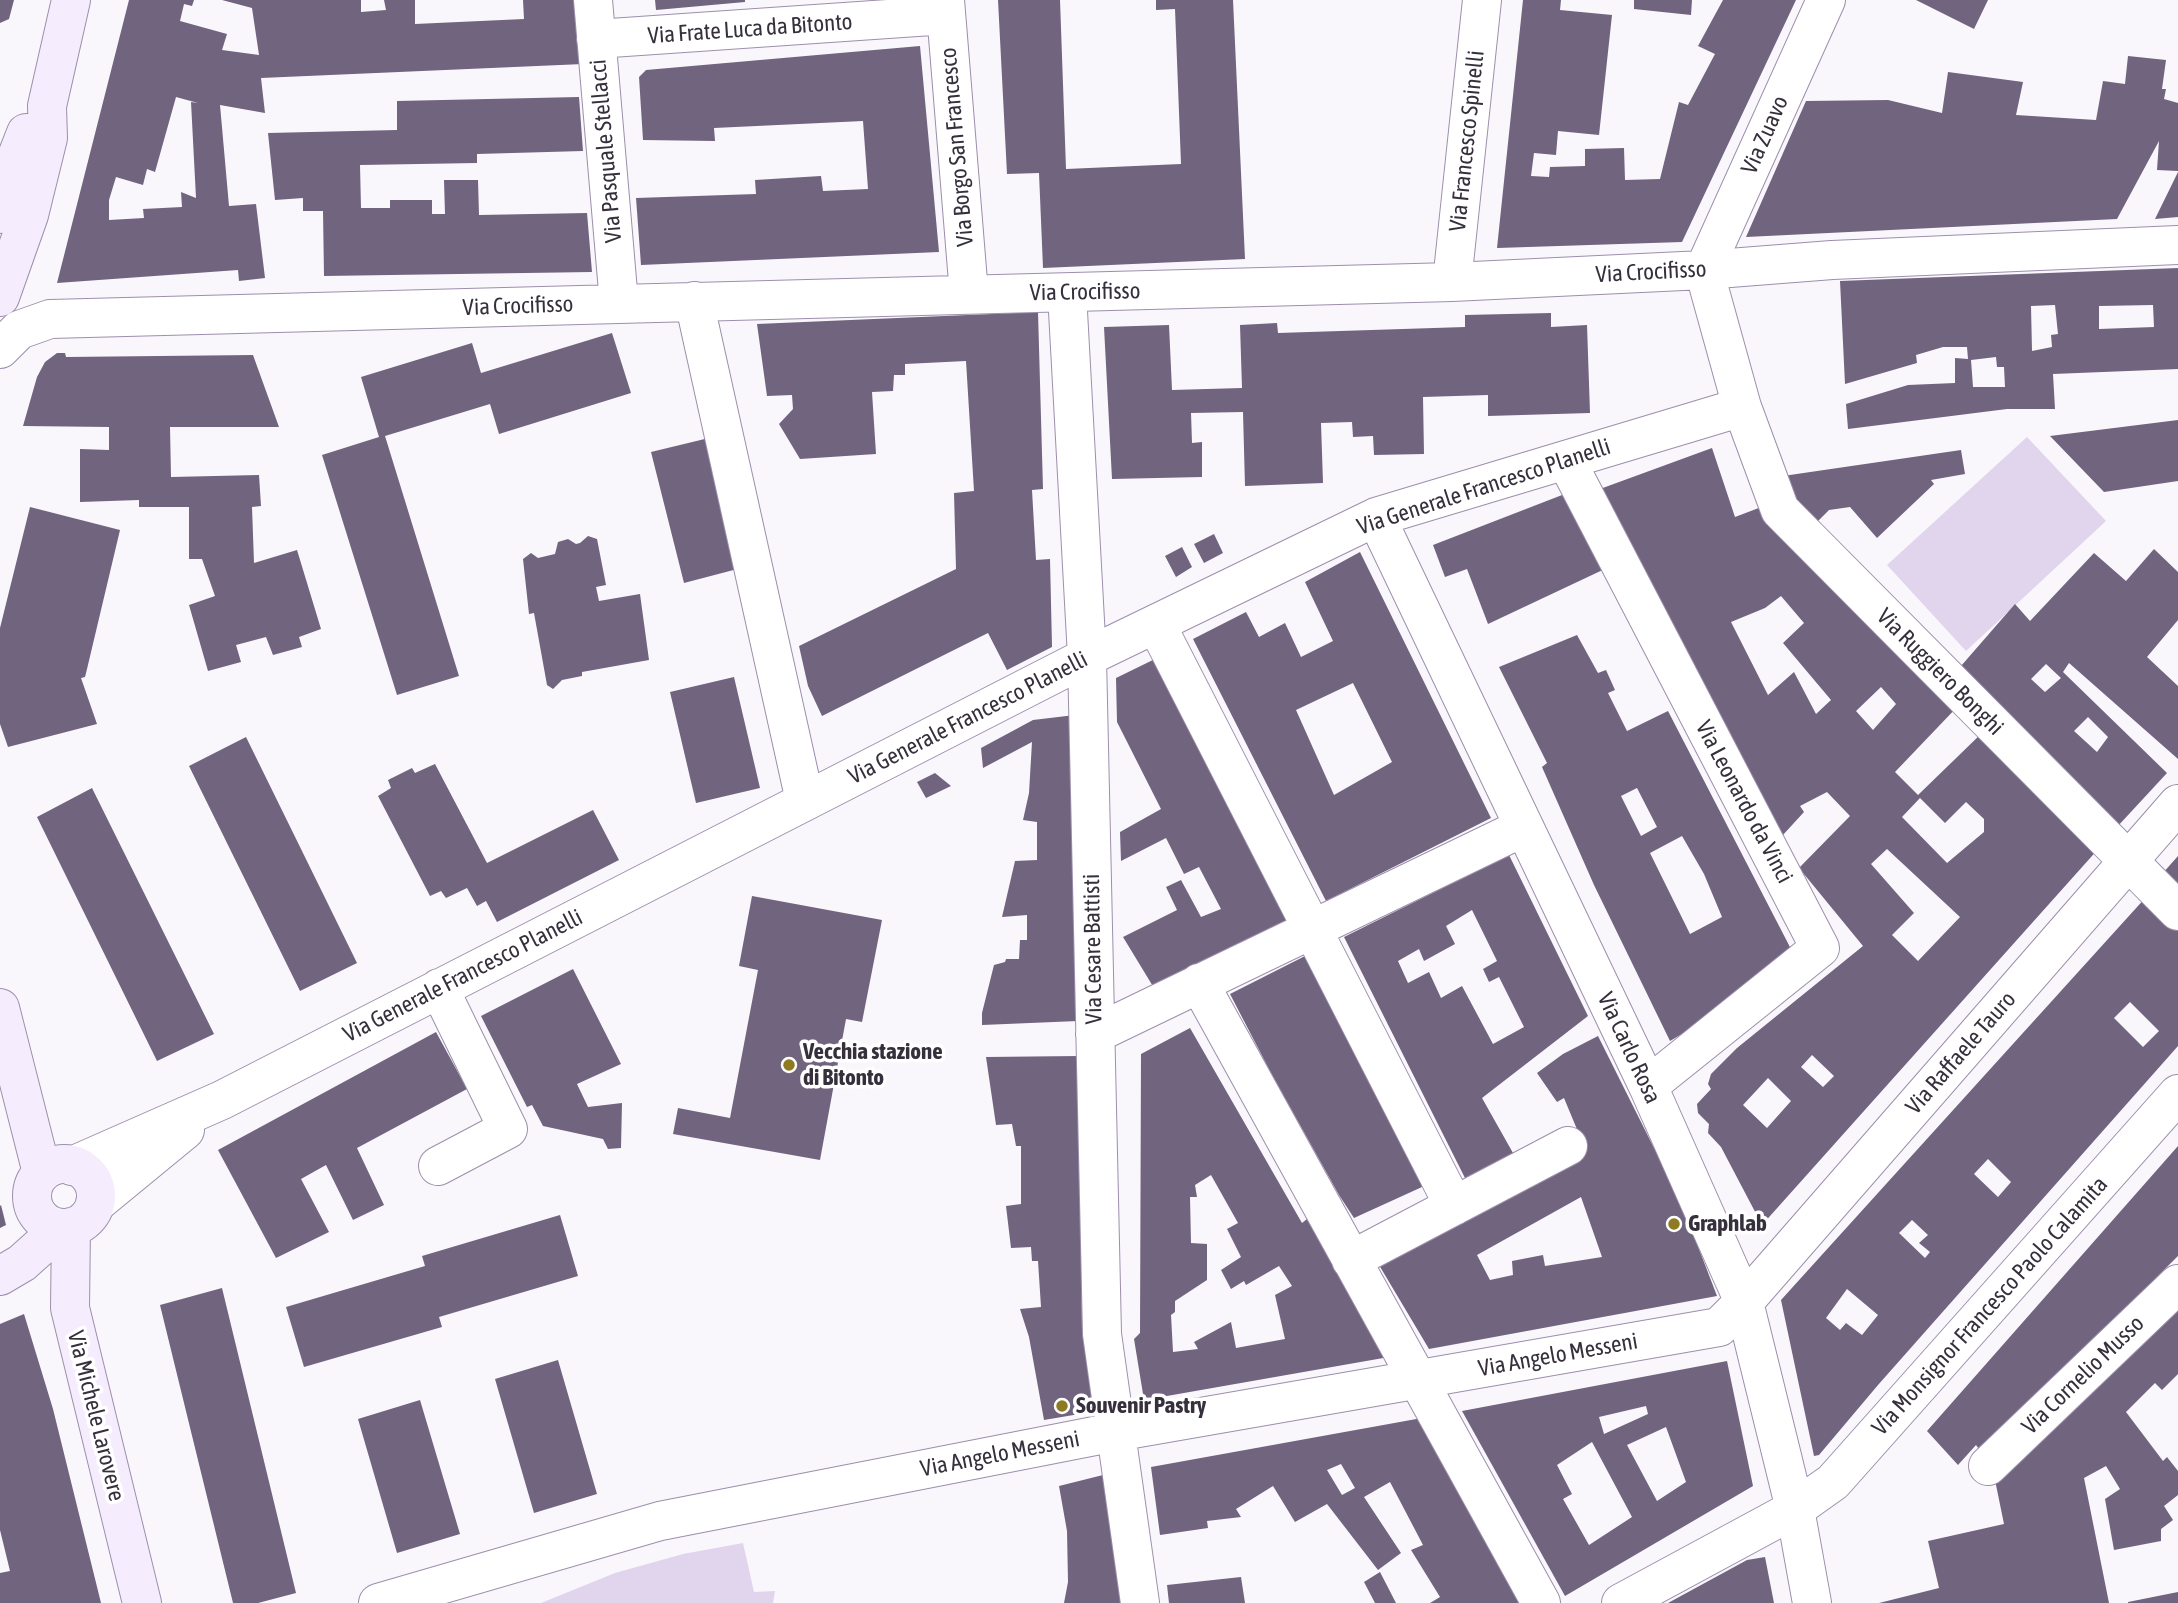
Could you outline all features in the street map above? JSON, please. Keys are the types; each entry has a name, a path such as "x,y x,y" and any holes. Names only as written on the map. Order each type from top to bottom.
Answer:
{"street":[{"path":"0,297 29,215 48,138 47,106 71,0"},
{"name":"Via Pasquale Stellacci","path":"593,0 619,303"},
{"name":"Via Francesco Spinelli","path":"1452,282 1482,0"},
{"name":"Via Zuavo","path":"1704,270 1826,0"},
{"name":"Via Frate Luca da Bitonto","path":"596,39 946,8"},
{"name":"Via Borgo San Francesco","path":"946,8 969,294"},
{"path":"0,214 15,161 28,130 47,106"},
{"name":"Via Crocifisso","path":"0,349 19,330 50,320 1452,282 1704,270 1832,260 2178,245"},
{"name":"Via Ruggiero Bonghi","path":"1704,270 1742,407 1780,510 2178,911"},
{"name":"Via Cesare Battisti","path":"1067,293 1087,657 1101,1334 1140,1603"},
{"path":"694,301 805,800"},
{"name":"Via Generale Francesco Planelli","path":"57,1170 222,1100 1087,657 1376,517 1742,407"},
{"name":"Via Leonardo da Vinci","path":"1566,460 1820,948 1648,1086"},
{"name":"Via Carlo Rosa","path":"1376,517 1648,1086 1744,1302 1795,1509 1812,1603"},
{"path":"1156,624 1454,1206"},
{"name":"Via Raffaele Tauro","path":"1744,1302 2178,804"},
{"path":"1095,1034 1524,827"},
{"path":"1199,983 1541,1603"},
{"path":"438,1166 508,1129 439,988"},
{"path":"0,1008 57,1170"},
{"name":"Via Monsignor Francesco Paolo Calamita","path":"1621,1603 1795,1509 1833,1482 2178,1094"},
{"name":"Via Generale Francesco Planelli","path":"0,1276 22,1263 222,1100"},
{"path":"1351,1260 1568,1146"},
{"path":"81,1169 93,1185 76,1220 43,1220 33,1203 32,1192 57,1170 81,1169"},
{"name":"Via Michele Larovere","path":"76,1220 70,1308 142,1603"},
{"name":"Via Cornelio Musso","path":"1988,1466 2178,1284"},
{"name":"Via Angelo Messeni","path":"378,1603 660,1521 1115,1432 1719,1327 1744,1302"}],"shaded area":[{"path":"2027,437 2106,521 1966,651 1887,565"},
{"path":"743,1543 754,1592 775,1591 773,1603 541,1603 615,1573 683,1554"}],"building":[{"path":"0,0 14,0 9,19 0,23"},
{"path":"129,0 194,0 192,6 184,4 180,21 227,34 222,50 259,55 252,8 222,0 361,0 361,12 386,10 384,0 415,0 415,24 524,19 523,0 576,0 583,64 261,78 265,113 220,105 229,206 256,204 265,278 239,281 238,270 57,283","holes":["176,97 198,103 191,102 196,198 181,192 182,207 143,209 144,218 109,220 109,200 116,177 143,185 147,169 155,172"]},
{"path":"655,0 745,0 745,2 656,10"},
{"path":"998,0 1060,0 1066,169 1181,164 1175,9 1156,10 1156,0 1233,0 1245,259 1043,268 1039,173 1007,174"},
{"path":"1523,0 1561,0 1560,10 1612,15 1599,135 1558,131 1556,155 1534,153 1531,176 1549,177 1550,167 1585,166 1585,149 1624,148 1625,180 1660,179 1679,102 1688,105 1715,54 1698,46 1723,0 1796,0 1682,242 1497,248"},
{"path":"1634,0 1692,0 1691,15 1634,9"},
{"path":"1916,0 1988,0 1974,29"},
{"path":"920,46 939,252 641,265 636,198 756,194 755,180 821,176 823,191 868,189 863,121 714,128 715,141 643,140 639,77 646,70"},
{"path":"2128,56 2166,60 2162,89 2166,89 2164,99 2178,103 2178,171 2157,170 2159,141 2117,219 1746,237 1806,101 1888,100 1942,113 1948,72 2023,82 2016,115 2096,120 2103,81 2125,84"},
{"path":"579,97 583,151 477,154 477,163 360,165 361,208 390,208 390,200 432,200 432,214 445,214 444,180 478,180 479,215 587,213 592,272 324,276 323,211 303,211 303,198 275,200 268,133 397,130 397,101"},
{"path":"2178,172 2178,217 2155,219"},
{"path":"2178,268 2178,369 2053,374 2055,409 2007,409 1848,429 1846,404 1908,385 1955,383 1955,358 1968,359 1967,347 1943,347 1916,355 1917,363 1845,384 1840,281","holes":["2055,305 2058,334 2051,335 2052,347 2032,351 2031,306","2153,305 2154,327 2099,329 2099,306","1996,357 1997,367 2004,367 2005,387 1973,387 1971,360"]},
{"path":"1038,312 1043,489 1032,490 1036,560 1050,559 1052,647 1007,670 988,633 822,716 808,686 799,646 956,569 954,493 974,491 966,361 905,364 905,375 894,375 893,391 872,392 876,454 800,459 779,424 793,409 792,395 767,396 757,324"},
{"path":"1551,313 1551,327 1587,325 1590,413 1488,416 1488,395 1423,397 1424,454 1374,455 1373,436 1353,437 1352,422 1321,423 1323,483 1245,486 1243,412 1191,413 1192,443 1202,442 1202,477 1112,479 1104,327 1169,325 1172,390 1242,388 1240,325 1277,323 1278,333 1465,327 1465,315"},
{"path":"612,333 631,393 499,434 490,404 385,436 459,676 397,695 322,455 379,437 361,377 472,343 481,373"},
{"path":"57,353 65,353 66,357 253,355 279,427 170,427 171,477 259,475 261,506 252,507 254,563 297,550 321,629 299,637 302,647 273,655 266,637 236,645 241,662 208,671 189,605 215,596 202,559 189,559 189,507 139,507 139,500 80,502 80,449 109,450 109,427 23,426 37,377 45,362"},
{"path":"2178,420 2178,481 2104,492 2050,436"},
{"path":"713,437 745,567 684,583 651,452"},
{"path":"1712,448 1735,517 1764,506 1959,705 1895,772 1918,795 1983,732 2100,847 1762,1225 1721,1147 1708,1133 1709,1124 1698,1113 1697,1104 1711,1089 1708,1084 1711,1074 1737,1048 1863,946 1799,868 1850,816 1827,792 1800,806 1804,812 1782,836 1600,489","holes":["1781,596 1804,623 1783,643 1831,700 1816,714 1794,672 1768,695 1731,622 1765,608","1881,687 1896,704 1873,730 1856,711","1920,798 1945,823 1966,802 1984,819 1984,832 1947,863 1902,817","1887,849 1960,917 1918,961 1892,935 1914,913 1871,864","1812,1055 1834,1076 1823,1087 1801,1067","1768,1078 1791,1101 1767,1128 1743,1105"]},
{"path":"1961,450 1965,474 1931,480 1934,484 1877,538 1850,507 1829,510 1814,525 1786,497 1783,476"},
{"path":"1575,490 1609,567 1488,624 1467,569 1445,577 1433,545"},
{"path":"30,507 120,530 85,677 81,678 97,724 8,747 0,724 0,628"},
{"path":"1214,534 1223,553 1204,563 1194,544"},
{"path":"588,536 597,539 606,585 596,587 599,601 640,594 649,660 582,672 582,676 562,680 553,689 547,685 534,613 529,614 523,559 531,553 538,558 555,554 558,542 568,539 576,544"},
{"path":"1182,547 1192,567 1176,577 1165,556"},
{"path":"2154,549 2178,572 2178,620 2147,657 2178,686 2178,759 2069,663 2063,672 2167,773 2117,827 1961,666 2015,604 2030,621 2094,553 2126,581","holes":["2046,664 2061,678 2045,692 2031,679","2088,717 2108,737 2097,752 2074,731"]},
{"path":"1360,552 1491,818 1326,901 1193,639 1246,612 1259,637 1285,623 1301,657 1333,641 1305,582","holes":["1353,683 1392,762 1334,795 1296,710"]},
{"path":"1577,635 1598,673 1606,670 1615,690 1608,693 1627,731 1668,711 1792,951 1697,1025 1670,1041 1594,885 1542,767 1547,763 1499,667","holes":["1637,788 1657,827 1641,836 1621,796","1682,836 1704,874 1722,917 1690,934 1650,853"]},
{"path":"1157,658 1291,920 1154,988 1123,937 1177,910 1166,887 1181,880 1201,917 1221,909 1199,867 1184,874 1166,838 1121,861 1120,832 1161,809 1117,722 1116,678"},
{"path":"734,677 760,788 696,803 670,692"},
{"path":"1075,715 1078,1021 982,1025 982,1013 994,965 1005,962 1006,959 1019,959 1020,940 1027,940 1027,915 1002,917 1015,861 1037,860 1037,822 1023,820 1029,793 1032,742 983,768 981,748 1033,720"},
{"path":"246,737 357,963 300,991 189,766"},
{"path":"435,764 487,863 593,810 619,860 497,922 486,901 477,906 467,888 446,898 441,891 430,896 378,796 391,788 388,780 412,768 415,773"},
{"path":"935,773 951,786 926,798 917,782"},
{"path":"92,788 214,1034 157,1061 37,817"},
{"path":"1509,855 1588,1016 1482,1098 1513,1153 1465,1178 1344,937","holes":["1472,910 1497,961 1483,969 1489,982 1499,977 1524,1027 1493,1044 1462,986 1441,998 1429,972 1408,983 1398,961 1419,949 1424,961 1455,944 1446,926"]},
{"path":"2178,856 2178,890 2162,874"},
{"name":"Vecchia stazione di Bitonto","path":"752,896 882,920 862,1022 846,1019 820,1160 673,1134 678,1108 730,1118 758,970 739,966"},
{"path":"2147,896 2178,928 2178,1046 1819,1455 1814,1456 1781,1300","holes":["2130,1002 2159,1031 2143,1047 2114,1018","1988,1159 2011,1182 1998,1197 1974,1174","1912,1220 1928,1235 1919,1243 1930,1252 1925,1258 1899,1233","1847,1289 1878,1315 1862,1335 1846,1323 1840,1330 1826,1318"]},
{"path":"1309,954 1412,1160 1422,1187 1354,1218 1271,1073 1230,994"},
{"path":"573,969 621,1064 577,1084 588,1107 622,1103 621,1148 608,1149 603,1139 543,1126 532,1105 527,1107 481,1016"},
{"path":"1190,1028 1302,1223 1312,1215 1389,1357 1144,1400 1134,1339 1140,1333 1141,1054","holes":["1211,1175 1238,1223 1227,1229 1241,1257 1221,1270 1231,1289 1244,1281 1246,1285 1279,1266 1292,1286 1275,1295 1285,1339 1236,1348 1231,1322 1194,1342 1198,1349 1173,1352 1171,1315 1175,1312 1175,1301 1207,1280 1207,1244 1191,1243 1190,1197 1197,1197 1195,1185"]},
{"path":"436,1032 467,1089 357,1148 384,1205 353,1220 326,1165 301,1179 329,1232 276,1258 218,1150"},
{"path":"1598,1036 1659,1158 1717,1296 1429,1349 1379,1265 1586,1151 1564,1098 1557,1102 1537,1073 1563,1054","holes":["1581,1197 1602,1257 1545,1266 1543,1255 1512,1261 1513,1275 1490,1280 1477,1255"]},
{"path":"1079,1056 1082,1330 1097,1411 1044,1420 1029,1337 1020,1309 1041,1307 1038,1261 1032,1261 1031,1247 1011,1248 1006,1206 1021,1204 1021,1146 1016,1146 1012,1124 996,1125 986,1057"},
{"path":"2178,1146 2178,1256 1981,1452 1976,1445 1958,1465 1927,1431"},
{"path":"0,1206 6,1225 0,1228"},
{"path":"560,1215 578,1276 439,1317 442,1327 304,1367 286,1307 425,1266 422,1256"},
{"path":"222,1288 296,1593 258,1603 233,1603 160,1305"},
{"path":"2178,1299 2178,1374 2162,1390 2155,1383 2126,1412 2163,1461 2167,1457 2178,1471 2178,1495 2164,1506 2173,1520 2161,1529 2161,1541 2114,1550 2105,1499 2120,1489 2106,1466 2084,1478 2109,1603 1879,1603 1939,1588 1928,1541 2004,1524 1995,1480"},
{"path":"24,1314 53,1409 101,1603 0,1603 0,1573 10,1571 0,1530 0,1324"},
{"path":"558,1360 597,1494 534,1513 495,1379"},
{"path":"1727,1361 1753,1486 1565,1596 1462,1411","holes":["1646,1406 1648,1414 1604,1434 1599,1417","1666,1427 1686,1482 1657,1501 1627,1445","1592,1442 1632,1517 1589,1545 1563,1499 1572,1494 1557,1465"]},
{"path":"420,1400 460,1534 397,1553 358,1419"},
{"path":"1422,1418 1526,1603 1430,1603 1440,1597 1411,1550 1423,1545 1390,1482 1364,1497 1401,1553 1378,1570 1327,1504 1295,1522 1273,1486 1236,1509 1241,1517 1207,1521 1208,1528 1160,1535 1151,1467","holes":["1341,1464 1355,1488 1342,1495 1327,1470"]},
{"path":"1107,1474 1121,1603 1064,1603 1068,1582 1067,1531 1059,1486"},
{"path":"1765,1557 1774,1603 1668,1603 1747,1560"},
{"path":"1380,1572 1396,1603 1375,1603 1364,1582"},
{"path":"1241,1577 1245,1603 1169,1603 1167,1585"},
{"path":"2178,1592 2178,1603 2128,1603 2128,1602"}],"place":[{"name":"Vecchia stazione di Bitonto","path":"789,1065"},
{"name":"Graphlab","path":"1674,1224"},
{"name":"Souvenir Pastry","path":"1062,1406"}]}
